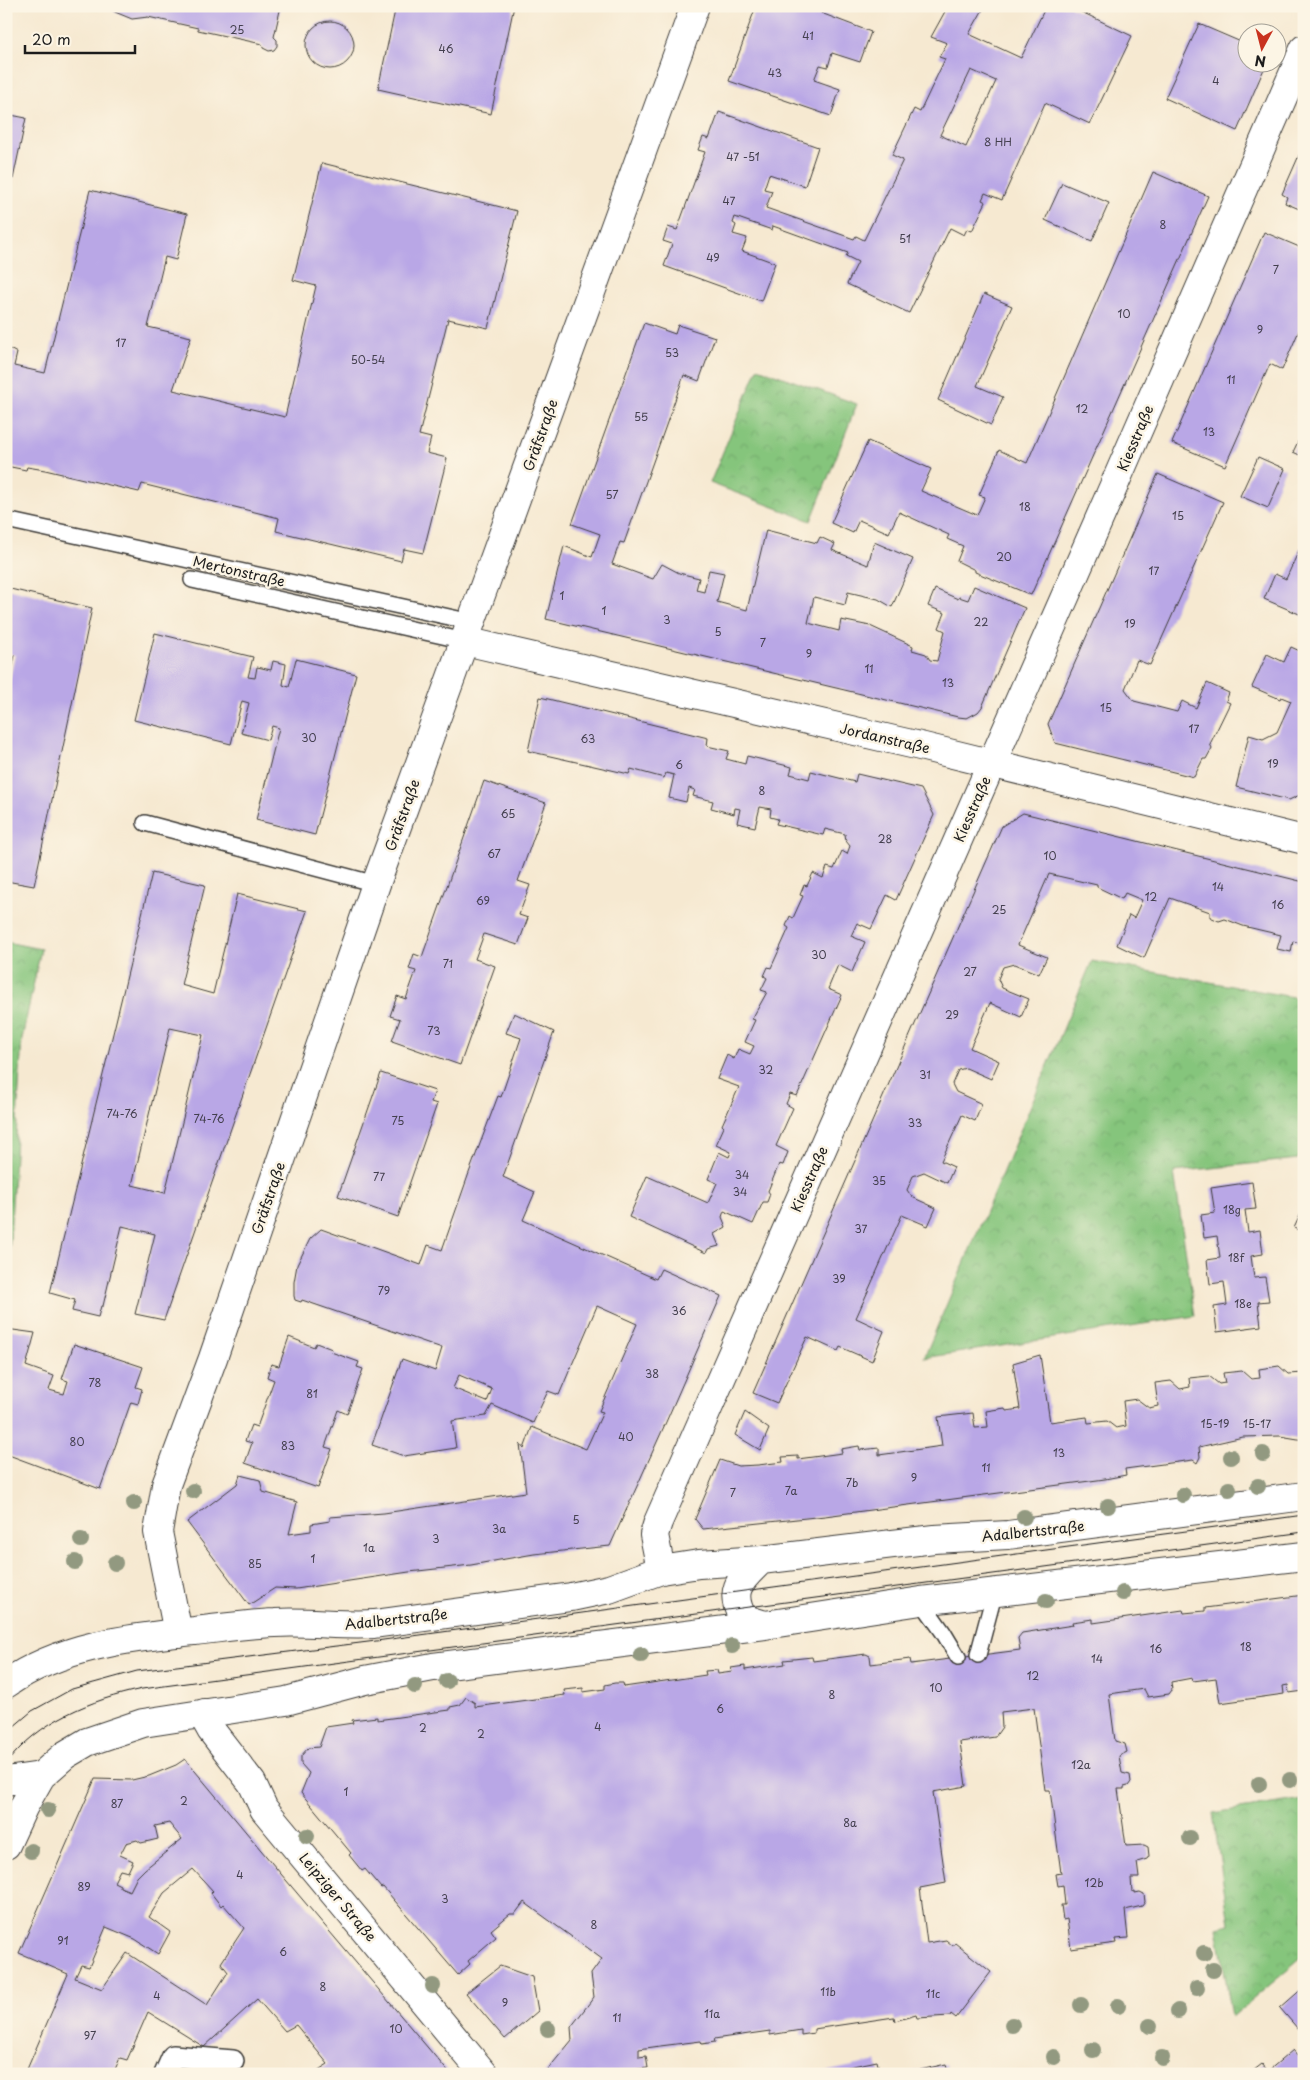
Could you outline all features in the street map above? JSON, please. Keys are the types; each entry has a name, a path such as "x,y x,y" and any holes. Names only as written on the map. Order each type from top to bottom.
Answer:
{"street":[{"name":"Gräfstraße","path":"178,1633 158,1532 166,1485 214,1358 376,884 694,6"},
{"name":"Kiesstraße","path":"661,1570 654,1535 658,1522 1304,49"},
{"name":"Jordanstraße","path":"468,631 920,746 1304,840"},
{"name":"Adalbertstraße","path":"6,1684 24,1673 66,1654 112,1642 275,1623 374,1624 571,1597 609,1589 661,1570 699,1564 761,1560 934,1539 1008,1536 1304,1496"},
{"path":"6,1845 24,1806 41,1776 65,1755 87,1742 143,1724 286,1701 365,1680 433,1667 765,1624 921,1601 1304,1556"},
{"path":"761,1560 739,1583 736,1592 738,1608 743,1618 765,1624"},
{"name":"Leipziger Straße","path":"205,1713 206,1721 211,1730 252,1784 264,1810 484,2074"},
{"path":"6,1781 41,1776"},
{"path":"165,2074 173,2056 233,2061"}],"lane":[{"name":"Mertonstraße","path":"6,520 468,631"},
{"path":"192,580 468,631"},
{"path":"145,823 376,884"},
{"path":"978,1655 995,1592"},
{"path":"921,1601 943,1632 958,1658"}],"green space":[{"path":"758,368 857,404 811,521 710,483"},
{"path":"6,942 41,949 22,1039 9,1256 6,1255"},
{"path":"1092,961 1304,999 1304,1148 1298,1159 1174,1172 1195,1316 924,1358"},
{"path":"1304,1799 1304,1956 1232,2017 1217,1927 1229,1924 1213,1813"}],"building":[{"path":"112,6 281,6 274,37 277,40 277,46 274,50 269,51 263,48 262,44 198,30 198,28 148,17 132,19 115,12 111,9"},
{"path":"396,6 514,6 491,114 378,89"},
{"path":"756,6 823,6 821,13 871,32 860,62 832,53 828,67 820,65 814,80 840,89 831,116 729,81"},
{"path":"948,6 985,6 969,34 1021,58 1046,6 1069,6 1132,36 1090,124 1045,103 1002,200 985,193 982,200 986,202 972,231 967,229 964,235 950,228 909,313 847,284 858,262 846,256 848,253 773,226 772,230 735,217 733,223 736,225 733,234 747,238 742,251 775,263 761,301 664,266 672,244 663,241 668,227 677,230 705,152 698,150 703,137 709,139 719,112 818,147 805,186 769,174 764,189 772,191 766,208 854,239 856,236 864,240 903,160 892,155 914,109 920,112 945,59 939,57 947,43 931,37","holes":["971,70 996,81 966,147 940,135"]},
{"path":"325,21 335,21 344,25 350,31 353,36 353,54 344,65 335,69 325,69 316,65 310,59 306,50 306,40 310,31 316,25"},
{"path":"1199,24 1238,41 1238,72 1263,72 1237,131 1165,98"},
{"path":"6,114 26,118 13,179 6,177"},
{"path":"1304,144 1304,211 1285,203 1287,197 1282,194"},
{"path":"322,163 517,211 488,328 448,319 419,435 431,438 427,453 447,458 423,553 404,549 401,561 276,531 279,518 142,484 139,492 45,470 27,467 26,470 6,466 6,347 17,353 14,366 45,373 90,190 187,214 176,260 165,257 148,327 191,337 173,390 285,417 316,286 293,280"},
{"path":"1153,172 1208,196 1031,595 975,572 975,570 957,561 963,546 947,539 949,535 899,512 889,533 859,520 853,533 831,523 868,441 931,469 921,491 977,515 985,497 979,495 999,450 1027,463"},
{"path":"1062,183 1109,203 1092,241 1045,220"},
{"path":"1264,232 1304,249 1304,319 1282,370 1270,364 1225,466 1172,443"},
{"path":"984,294 1012,306 977,386 1003,397 991,425 938,400"},
{"path":"644,323 675,334 678,325 715,337 699,381 684,375 624,543 620,542 612,564 653,579 662,564 679,573 699,578 696,590 704,592 709,570 724,573 717,602 747,610 766,530 817,543 820,537 835,544 832,550 868,565 874,542 913,559 892,607 878,599 848,592 845,605 814,597 808,623 839,631 841,620 870,626 913,646 912,650 926,654 930,660 937,661 945,631 939,628 945,613 928,606 935,589 958,599 959,597 968,600 974,586 1025,608 982,707 978,712 967,718 958,717 546,619 564,546 592,557 600,534 572,524"},
{"path":"1304,429 1304,457 1293,452"},
{"path":"1258,457 1285,469 1268,508 1240,496"},
{"path":"1158,474 1223,502 1150,665 1137,660 1125,689 1134,701 1177,712 1182,701 1196,708 1207,683 1229,693 1226,701 1230,703 1210,744 1212,748 1206,759 1203,759 1194,777 1055,743 1048,724"},
{"path":"1300,548 1304,550 1304,616 1264,599 1275,574 1286,579"},
{"path":"6,588 92,608 34,886 6,881 6,698 15,655 6,653"},
{"path":"155,633 253,657 248,677 255,678 257,667 271,670 273,661 286,664 283,685 289,687 296,659 356,674 315,835 256,820 279,728 272,726 268,740 241,733 249,703 242,701 231,744 134,720"},
{"path":"1291,647 1302,652 1304,647 1304,793 1289,800 1236,787 1249,735 1263,739 1277,732 1291,701 1281,697 1280,699 1252,687 1267,654 1284,662"},
{"path":"540,697 708,738 707,746 729,751 726,759 745,764 747,756 792,767 790,774 809,779 811,771 855,782 857,774 921,789 934,815 896,900 887,895 871,929 857,923 851,936 865,942 852,972 838,965 828,989 842,995 797,1096 790,1094 786,1104 793,1108 776,1146 788,1152 783,1165 779,1164 768,1191 770,1194 767,1202 763,1202 753,1224 724,1211 722,1217 726,1227 714,1234 719,1246 708,1249 706,1253 629,1217 647,1176 708,1203 717,1183 708,1179 719,1152 729,1157 731,1152 716,1145 724,1127 722,1125 739,1087 717,1079 727,1055 734,1059 738,1049 750,1054 754,1046 745,1042 755,1020 752,1019 767,992 761,990 767,978 764,976 768,967 771,968 789,928 786,926 790,916 793,918 803,896 800,895 804,885 807,886 813,873 823,878 827,867 834,869 842,851 847,854 850,846 846,841 845,834 825,829 823,835 776,824 778,819 770,817 771,809 760,807 755,827 737,823 740,809 735,808 734,814 711,808 713,801 693,796 695,790 689,788 686,802 669,798 674,775 666,773 664,778 631,769 629,774 528,751"},
{"path":"484,781 546,803 518,881 530,885 519,915 528,918 518,945 484,934 475,959 495,966 460,1065 392,1041 400,1019 390,1016 397,996 406,999 416,971 409,969 414,954 422,957"},
{"path":"1023,813 1304,882 1304,944 1293,941 1291,952 1277,949 1281,935 1243,926 1225,919 1219,921 1210,917 1210,912 1170,898 1144,958 1117,945 1129,915 1134,918 1142,900 1125,893 1122,899 1097,887 1097,885 1049,874 1018,945 1047,957 1039,974 1014,964 1003,967 998,979 1002,988 1029,999 1021,1017 990,1003 970,1048 999,1061 991,1079 966,1068 958,1070 952,1084 956,1092 982,1104 975,1121 962,1115 941,1161 954,1167 947,1183 924,1172 913,1176 907,1190 912,1197 936,1208 928,1226 902,1215 856,1318 884,1331 872,1361 840,1347 838,1351 807,1337 777,1403 753,1393 1002,826"},
{"path":"152,873 205,885 181,985 213,994 237,894 307,911 164,1320 135,1314 155,1234 122,1226 103,1306 101,1306 98,1317 72,1311 75,1300 50,1293","holes":["170,1028 203,1035 165,1193 132,1185"]},
{"path":"514,1013 554,1032 503,1177 535,1192 523,1220 656,1279 661,1269 721,1296 666,1422 610,1546 534,1554 471,1565 296,1589 275,1588 249,1605 187,1522 237,1484 240,1475 260,1480 263,1492 297,1502 289,1534 311,1531 311,1524 330,1521 330,1517 384,1513 526,1492 520,1444 524,1449 532,1427 586,1449 603,1412 599,1411 637,1324 597,1306 559,1395 548,1391 533,1423 492,1405 486,1416 452,1421 456,1448 404,1456 372,1445 402,1359 435,1371 442,1348 302,1300 301,1302 295,1300 294,1282 297,1265 310,1239 321,1229 421,1265 428,1245 442,1250 498,1096 501,1097 521,1038 506,1033","holes":["459,1375 492,1389 487,1402 453,1388"]},
{"path":"381,1073 435,1091 431,1102 437,1104 398,1217 338,1196"},
{"path":"1252,1182 1256,1209 1245,1210 1248,1232 1260,1230 1263,1254 1251,1256 1254,1278 1265,1277 1269,1301 1258,1302 1261,1326 1217,1332 1214,1307 1227,1305 1224,1282 1210,1284 1207,1260 1220,1258 1217,1236 1204,1238 1201,1215 1215,1213 1211,1188"},
{"path":"1304,1207 1304,1233 1294,1228"},
{"path":"6,1329 35,1333 26,1366 54,1376 49,1390 64,1394 68,1381 62,1379 74,1344 143,1367 136,1387 142,1389 138,1404 131,1402 100,1489 6,1454"},
{"path":"289,1337 314,1347 316,1343 332,1349 331,1352 359,1362 357,1367 363,1369 347,1414 338,1410 325,1447 332,1449 318,1488 245,1463 252,1443 245,1441 251,1425 257,1427 274,1380 267,1377 271,1364 279,1366"},
{"path":"1040,1355 1050,1422 1087,1417 1088,1423 1107,1421 1116,1428 1126,1426 1123,1401 1137,1399 1149,1408 1158,1406 1155,1383 1171,1381 1180,1389 1190,1387 1189,1378 1209,1376 1219,1384 1225,1383 1223,1373 1242,1371 1251,1379 1260,1378 1259,1369 1279,1366 1288,1374 1304,1373 1304,1440 1280,1436 1243,1437 1199,1447 1200,1457 1197,1463 1193,1460 1125,1469 1126,1475 1105,1479 825,1516 703,1529 695,1519 720,1460 738,1466 758,1465 783,1462 782,1457 798,1456 798,1459 842,1453 841,1449 859,1446 860,1450 879,1448 879,1455 942,1446 938,1417 973,1413 975,1428 988,1427 986,1411 1005,1408 1006,1411 1020,1409 1013,1363"},
{"path":"745,1412 769,1429 760,1450 735,1435"},
{"path":"1304,1595 1304,1691 1289,1693 1288,1685 1283,1686 1284,1694 1220,1703 1216,1678 1193,1681 1192,1678 1171,1682 1172,1690 1169,1694 1148,1697 1144,1689 1109,1694 1115,1741 1125,1744 1127,1752 1119,1756 1122,1773 1130,1775 1131,1782 1124,1789 1118,1789 1126,1846 1144,1845 1148,1847 1149,1856 1147,1859 1137,1862 1139,1878 1131,1878 1132,1892 1144,1894 1145,1902 1142,1906 1125,1910 1128,1938 1115,1939 1116,1943 1071,1949 1067,1919 1063,1920 1061,1905 1065,1905 1063,1885 1058,1886 1056,1874 1061,1873 1050,1790 1045,1790 1034,1708 1001,1712 1002,1727 995,1737 960,1742 966,1786 933,1792 946,1883 920,1888 927,1943 946,1940 953,1946 955,1943 991,1972 956,2018 951,2014 950,2016 917,2018 916,2015 895,2021 894,2017 814,2029 814,2033 801,2035 801,2030 770,2035 770,2031 714,2039 715,2042 702,2044 701,2041 639,2049 639,2057 646,2056 648,2068 632,2070 629,2074 544,2074 572,2040 571,2027 594,1997 591,1974 602,1959 524,1902 515,1914 510,1914 491,1930 496,1937 468,1961 470,1964 458,1975 383,1887 381,1888 365,1869 362,1871 349,1855 351,1853 301,1793 309,1773 301,1764 301,1756 308,1748 319,1747 326,1727 353,1723 352,1720 377,1717 377,1720 450,1710 450,1707 460,1705 466,1697 475,1703 475,1707 565,1695 564,1690 583,1688 583,1692 605,1689 605,1685 615,1683 623,1683 624,1687 706,1675 705,1671 717,1670 718,1674 732,1672 731,1668 745,1666 745,1670 785,1664 784,1660 812,1657 813,1661 866,1654 870,1656 871,1664 910,1659 911,1664 1020,1650 1018,1638 1022,1633 1073,1625 1072,1622 1093,1619 1093,1623 1183,1610 1184,1613 1205,1611 1205,1608"},
{"path":"185,1759 450,2074 312,2074 328,2064 296,2025 285,2031 257,1999 204,2047 148,2012 127,2060 120,2058 113,2074 25,2074 68,1974 19,1953 95,1779 132,1780 149,1776 176,1765","holes":["169,1823 182,1839 145,1869 137,1877 130,1891 114,1882 120,1870 128,1872 133,1861 120,1855 126,1843 137,1840 141,1843 158,1839 155,1826","193,1869 213,1891 211,1893 221,1906 223,1904 244,1928 221,1963 228,1972 207,2005 127,1953 102,1989 75,1978 81,1965 89,1967 106,1927 135,1939 158,1954 170,1932 149,1917 164,1893"]},
{"path":"500,1966 532,1977 538,2011 505,2039 466,1993"},
{"path":"1304,1987 1304,2036 1280,2008"},
{"path":"1293,2050 1304,2063 1304,2074 1249,2074 1262,2064 1268,2071"},
{"path":"877,2061 880,2074 819,2073"},
{"path":"946,2064 948,2074 907,2074 907,2073"}],"tram line":[{"path":"6,1733 32,1711 72,1689 137,1671 376,1641 1304,1515"},
{"path":"6,1764 34,1735 67,1714 104,1699 142,1689 1304,1532"}]}
